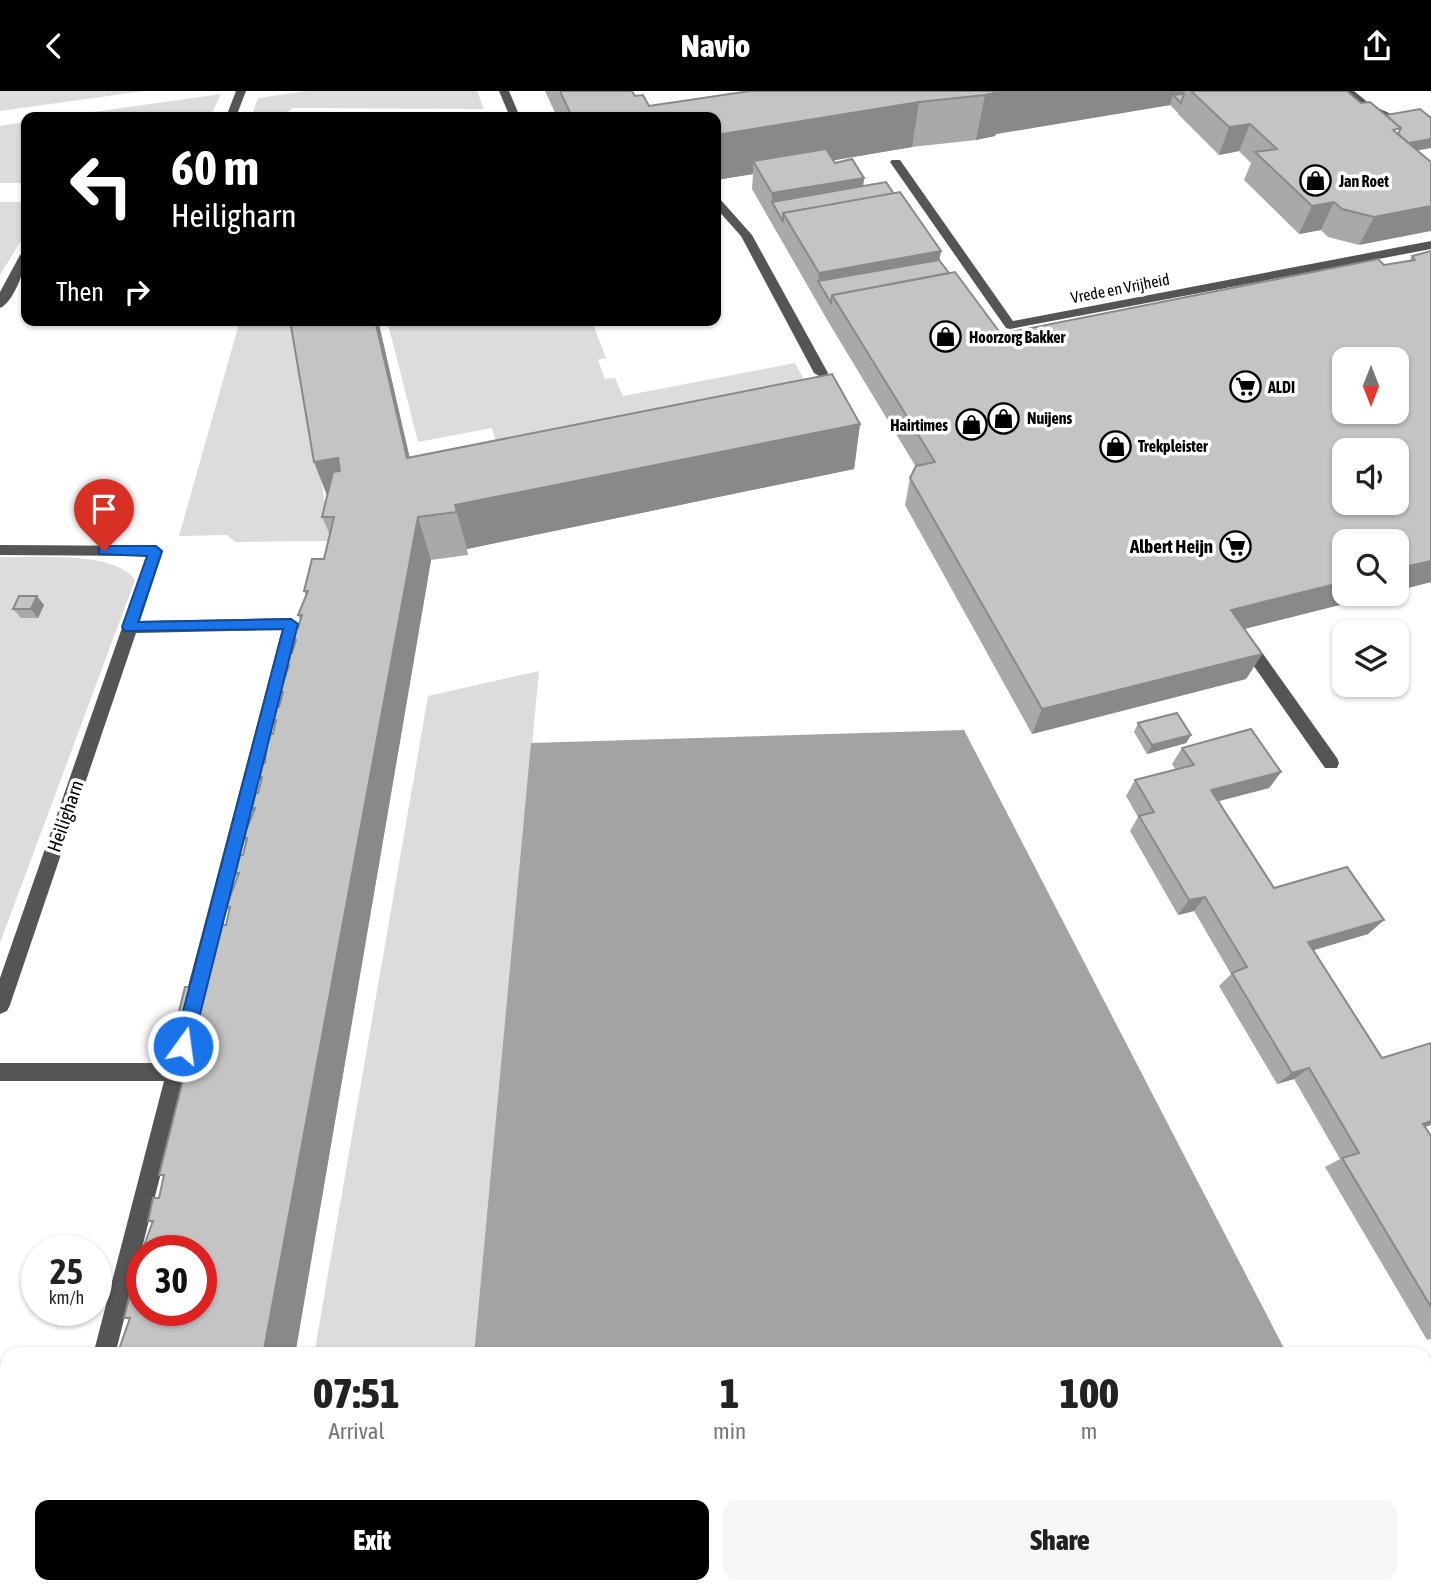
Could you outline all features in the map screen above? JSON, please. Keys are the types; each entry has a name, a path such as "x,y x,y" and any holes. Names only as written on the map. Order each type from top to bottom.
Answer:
{"street":[{"path":"233,112 241,91"},
{"path":"504,91 512,112"},
{"path":"1348,91 1367,107 1402,121"},
{"path":"1367,107 1377,126"},
{"name":"Vrede en Vrijheid","path":"896,162 1010,325 1431,245"},
{"path":"721,207 746,235 821,373"},
{"path":"0,304 21,264"},
{"name":"Heiligharn","path":"0,550 156,551 0,1005"},
{"path":"106,1347 291,624 130,627"},
{"path":"1250,648 1331,763"},
{"path":"0,1072 176,1072"}],"shaded area":[{"path":"0,91 144,91 0,111"},
{"path":"306,91 477,91 484,109 293,108 288,112 253,112 258,98"},
{"path":"221,94 212,112 93,112"},
{"path":"21,123 21,183 0,183 0,126"},
{"path":"0,202 21,202 21,242 0,275"},
{"path":"238,326 297,326 331,541 235,542 227,535 179,536"},
{"path":"389,326 594,326 606,358 598,360 605,379 615,378 623,396 795,363 812,394 500,457 492,428 418,442"},
{"path":"0,557 92,560 125,570 135,580 0,943"},
{"path":"539,671 475,1347 315,1347 428,696"},
{"path":"964,730 1283,1347 475,1347 531,743"}],"building":[{"path":"560,91 632,91 635,96 643,95 649,106 750,91 1005,91 721,134 721,112 570,112"},
{"path":"1191,91 1347,91 1361,103 1370,102 1401,128 1393,130 1431,162 1431,206 1374,217 1342,209 1334,202 1312,206 1255,152 1277,149 1250,124 1229,127"},
{"path":"1184,94 1181,103 1173,95"},
{"path":"1420,109 1431,118 1431,139 1409,143 1398,134 1401,128 1386,115"},
{"path":"826,149 835,163 852,159 864,178 772,193 753,161"},
{"path":"886,182 894,194 783,213 783,222 772,202"},
{"path":"900,192 941,251 819,273 783,213"},
{"path":"1431,251 1431,561 1409,566 1409,529 1332,529 1332,585 1231,610 1262,654 1042,709 910,478 916,466 935,462 832,295 955,272 1001,334 1378,259 1384,265 1415,260 1412,256"},
{"path":"939,260 949,273 832,295 831,303 818,281"},
{"path":"291,326 376,326 407,458 832,374 860,424 455,505 457,512 418,517 264,1347 120,1347 127,1326 217,1326 217,1235 148,1235 153,1221 148,1221 153,1198 159,1198 164,1175 159,1175 188,1060 167,1060 185,987 206,987 221,925 226,925 230,907 226,907 239,873 234,873 238,855 243,855 247,838 243,838 255,808 250,808 262,777 258,777 261,763 265,763 268,734 273,734 276,720 272,720 283,692 279,692 289,666 286,666 288,653 292,653 296,640 292,640 308,591 304,591 312,559 324,559 334,517 322,517 333,472 340,471 338,458 314,462"},
{"path":"19,596 37,596 31,609 13,609"},
{"path":"1177,713 1191,735 1152,745 1138,723"},
{"path":"1251,729 1281,772 1211,790 1274,888 1347,867 1384,920 1308,942 1382,1058 1431,1043 1431,1121 1423,1124 1431,1136 1431,1307 1342,1158 1359,1153 1309,1068 1292,1073 1232,973 1247,967 1205,897 1189,900 1139,816 1154,812 1135,780 1194,765 1182,748"}],"place":[{"name":"Jan Roet","path":"1316,181"},
{"name":"Hoorzorg Bakker","path":"946,337"},
{"name":"ALDI","path":"1245,387"},
{"name":"Nuijens","path":"1004,418"},
{"name":"Hairtimes","path":"971,425"},
{"name":"Trekpleister","path":"1115,446"},
{"name":"Albert Heijn","path":"1236,546"}],"route":[{"path":"104,551 156,551 130,627 291,624 183,1046"}]}
